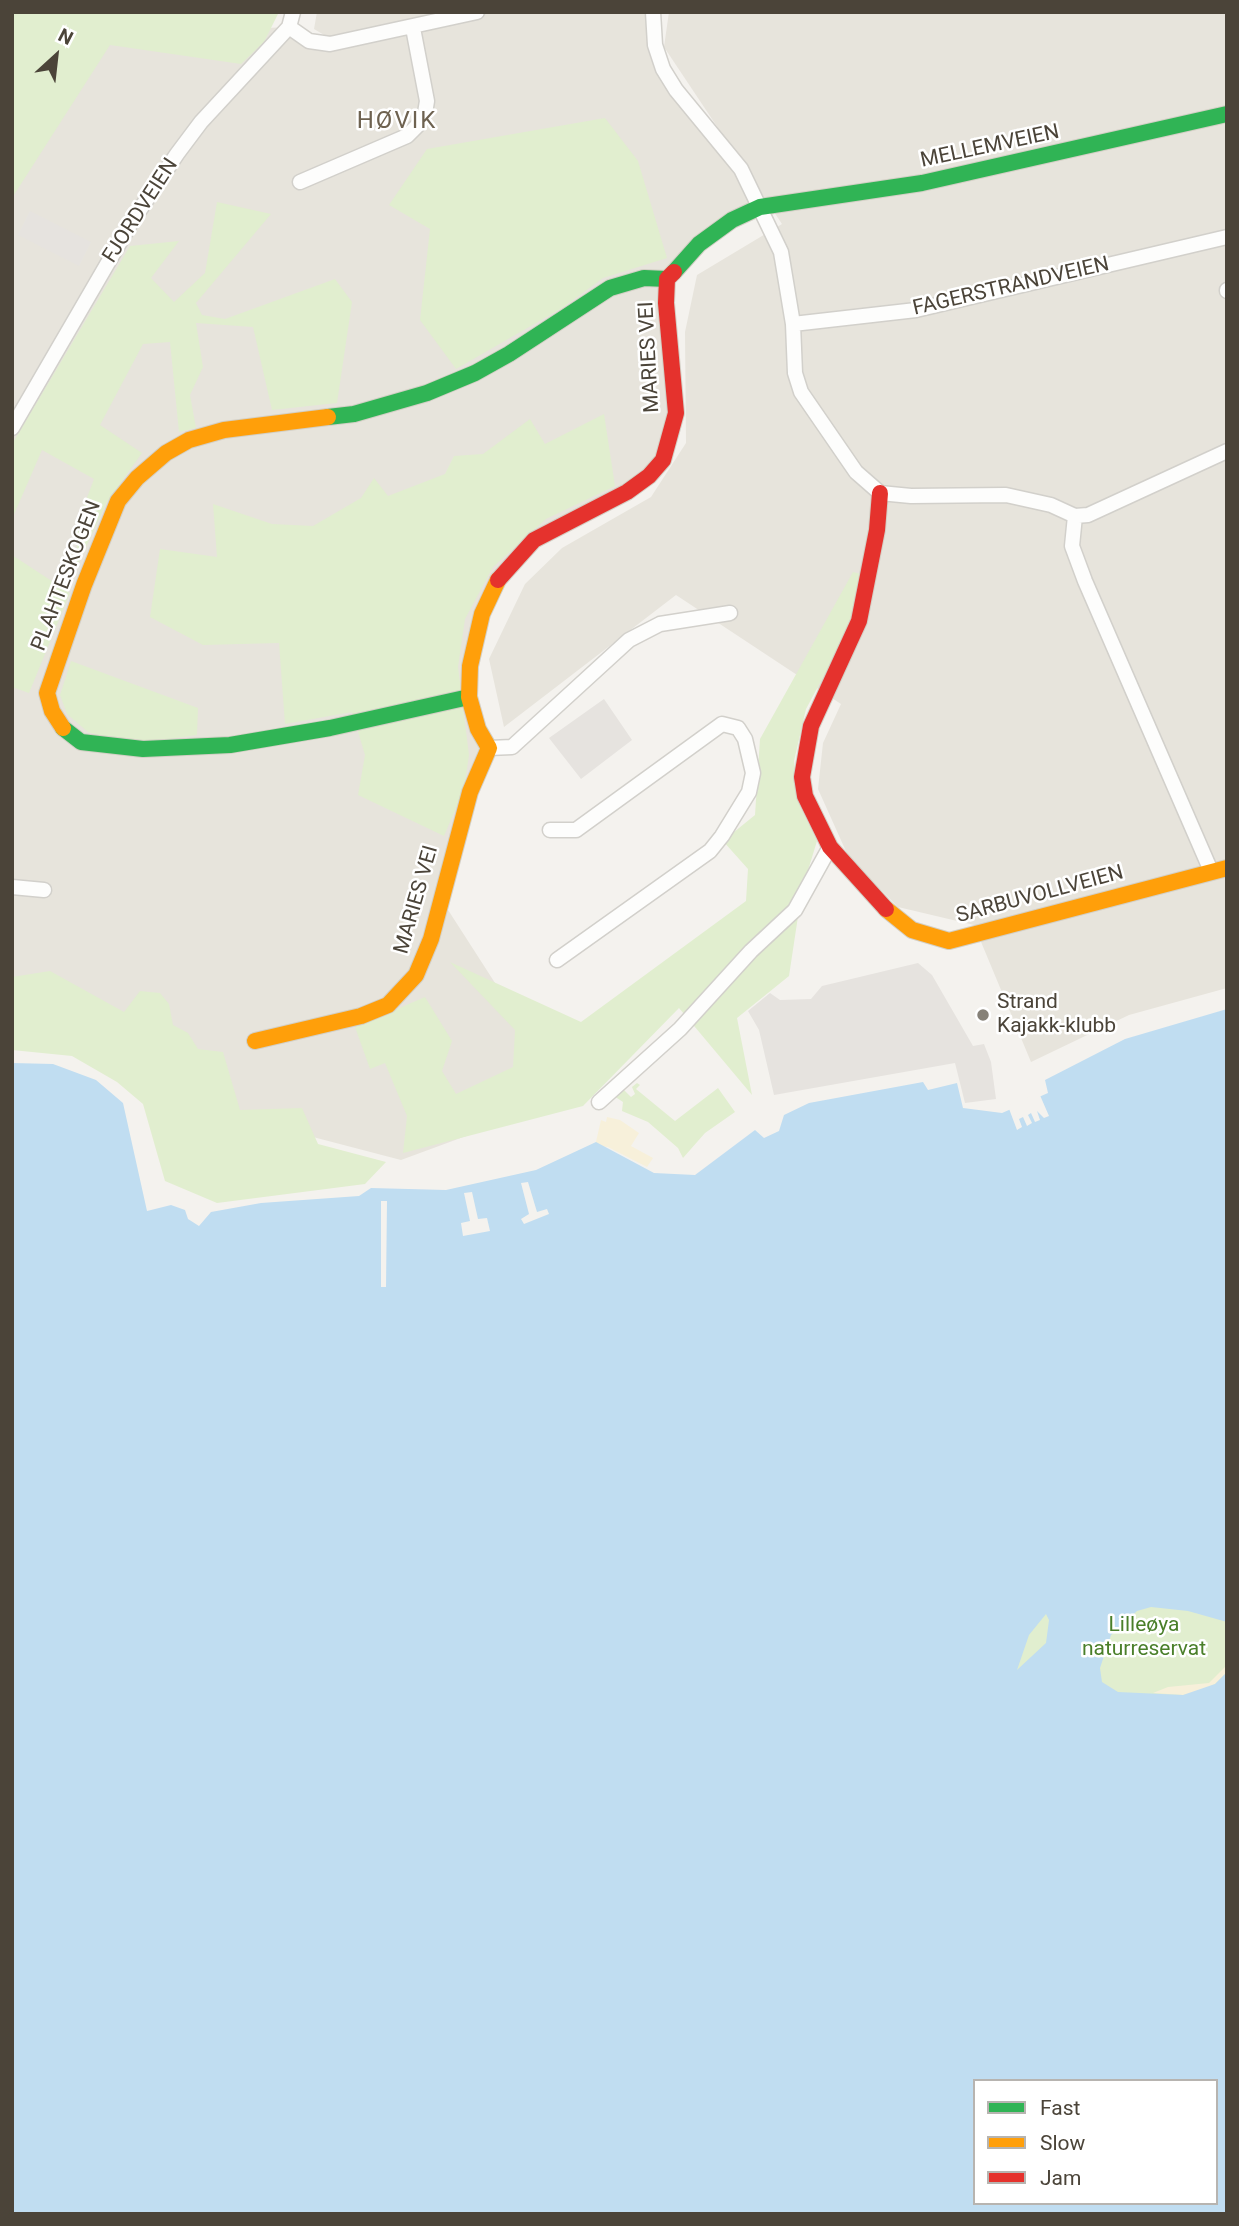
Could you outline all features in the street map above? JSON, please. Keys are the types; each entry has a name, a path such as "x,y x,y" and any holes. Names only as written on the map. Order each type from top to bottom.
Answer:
{"street":[{"name":"FJORDVEIEN","path":"12,428 131,223 201,122 289,27 293,12"},
{"path":"289,27 309,41 330,44 477,12"},
{"path":"653,12 655,45 663,69 676,90 741,169 780,253 793,324 795,373 801,392 856,472 880,493 911,496 1006,495 1051,505 1074,516 1102,511 1227,452"},
{"path":"300,182 407,136 418,125 425,113 427,101 413,28"},
{"name":"MELLEMVEIEN","path":"760,207 922,183 1227,114"},
{"name":"MARIES VEI","path":"255,1041 361,1016 388,1005 402,992 423,962 470,792 489,748 478,729 469,697 474,641 482,614 501,575 534,540 558,525 627,492 649,477 663,460 676,413 666,303 667,279 699,244 732,220 760,207"},
{"name":"FAGERSTRANDVEIEN","path":"793,324 916,310 1227,237"},
{"name":"PLAHTESKOGEN","path":"469,697 330,729 230,745 143,749 80,742 64,730 52,711 47,693 84,585 118,501 137,478 166,453 189,440 224,430 342,416 427,393 486,367 555,327 610,289 644,278 667,279"},
{"name":"SARBUVOLLVEIEN","path":"880,493 877,530 859,621 811,726 802,778 805,796 830,847 892,916 912,930 949,941 1219,869 1086,581 1072,545 1074,516"},
{"path":"489,748 512,747 629,640 660,624 730,613"},
{"path":"550,830 576,830 722,724 738,728 745,739 753,773 750,792 722,836 688,867 557,960"},
{"path":"599,1102 680,1029 751,951 795,910 830,847"},
{"path":"12,887 44,890"}],"shaded area":[{"path":"317,12 460,12 331,39 314,29"},
{"path":"481,12 655,12 655,45 760,207 667,279 674,425 663,460 558,525 491,592 469,697 489,748 441,899 569,1098 401,1160 202,1108 12,1012 12,147 101,35 289,27 309,41"},
{"path":"669,12 1227,12 1227,988 1129,1015 1031,1062 974,925 898,907 849,858 818,789 823,743 841,704 676,595 504,727 489,659 525,584 562,548 651,497 686,443 685,332 697,275 782,224 664,47"},
{"path":"30,211 91,242 79,266 18,235"},
{"path":"604,699 632,740 581,779 549,738"},
{"path":"918,963 932,975 973,1046 984,1044 991,1062 996,1099 965,1103 955,1063 774,1095 759,1030 748,1011 770,993 780,1000 811,999 822,986"}],"green space":[{"path":"12,12 279,12 264,42 241,64 110,45 12,198"},
{"path":"605,118 638,161 667,258 603,278 562,308 456,369 420,320 430,229 389,205 427,149"},
{"path":"217,202 271,214 196,303 202,315 225,319 335,279 352,302 337,403 272,410 253,327 196,323 203,367 190,395 196,428 179,432 170,342 143,344 100,425 142,453 107,502 77,566 77,524 94,479 42,450 12,519 12,444 130,246 179,241 151,278 174,302 205,273"},
{"path":"604,414 615,486 546,519 493,567 465,619 458,667 469,755 464,789 444,836 358,795 365,755 352,712 285,724 279,643 203,645 150,617 160,549 217,557 213,504 272,524 313,526 361,498 374,478 388,496 445,474 454,456 483,454 530,419 545,444"},
{"path":"12,555 70,593 29,693 12,687"},
{"path":"853,572 861,574 855,605 842,642 806,709 794,761 800,806 817,841 802,890 789,976 737,1018 752,1095 679,1008 583,1106 403,1153 407,1116 385,1063 370,1069 355,1027 425,997 452,1041 442,1071 456,1094 513,1067 515,1030 450,962 581,1022 746,901 748,869 723,841 755,815 760,739"},
{"path":"71,661 198,708 197,735 154,741 114,740 88,732 67,714 60,695"},
{"path":"50,971 124,1012 140,991 160,993 169,1004 173,1025 188,1033 198,1049 223,1052 240,1110 302,1108 318,1144 386,1162 365,1184 217,1203 165,1181 143,1104 117,1082 72,1056 12,1050 12,977"},
{"path":"637,1083 640,1085 636,1089 675,1121 718,1088 735,1112 705,1133 683,1158 678,1148 648,1122 622,1111 623,1102 614,1096 629,1084 624,1090 631,1097 635,1094 632,1087"},
{"name":"Lilleøya naturreservat","path":"1227,1544 1227,1746 967,1668 1067,1566"}],"sand":[{"path":"607,1117 620,1120 639,1133 631,1146 653,1158 647,1167 608,1147 595,1146 601,1120 606,1122"},
{"path":"1227,1665 1227,1672 1215,1684 1194,1693 1153,1693 1168,1687 1209,1683"}],"water":[{"path":"1227,1009 1227,1622 1188,1611 1151,1607 1137,1611 1111,1635 1100,1668 1102,1682 1118,1692 1183,1695 1215,1684 1227,1672 1227,2214 12,2214 12,1063 53,1064 96,1080 123,1103 147,1211 171,1205 185,1210 188,1219 199,1226 211,1212 261,1203 359,1196 371,1188 446,1190 536,1170 596,1142 654,1173 695,1175 755,1130 764,1138 779,1131 784,1115 809,1103 923,1082 928,1090 957,1083 963,1108 1002,1113 1048,1093 1045,1080 1125,1039","holes":["1046,1614 1049,1620 1046,1643 1017,1670 1029,1635"]}],"pier":[{"path":"1039,1093 1049,1116 1044,1118 1037,1111 1040,1120 1035,1122 1031,1113 1028,1115 1032,1123 1027,1126 1023,1117 1019,1119 1022,1127 1017,1130 1008,1106"},
{"path":"528,1182 537,1212 547,1209 549,1214 524,1224 521,1219 529,1214 521,1183"},
{"path":"472,1192 478,1219 487,1218 490,1231 463,1236 461,1223 470,1221 464,1193"},
{"path":"381,1201 387,1201 386,1287 381,1287"}],"traffic: fast":[{"path":"674,272 699,244 732,220 760,207 922,183 1227,114"},
{"path":"328,417 354,414 427,393 475,373 509,354 610,288 644,278 667,279"},
{"path":"63,728 81,742 143,749 230,745 330,728 469,697"}],"traffic: slow":[{"path":"63,728 52,711 47,693 84,585 118,501 137,478 166,453 189,440 224,430 328,417"},
{"path":"255,1041 361,1016 388,1005 416,975 431,939 470,792 489,748 478,729 469,697 470,666 482,614 498,580"},
{"path":"886,909 912,930 949,941 1227,868"}],"traffic: jam":[{"path":"498,580 534,540 627,492 649,476 663,460 676,413 666,303 667,279 674,272"},
{"path":"880,493 877,530 859,621 811,726 802,777 805,796 830,847 886,909"}],"place":[{"name":"Strand Kajakk-klubb","path":"983,1015"}],"district":[{"name":"HØVIK","path":"397,122"}]}
